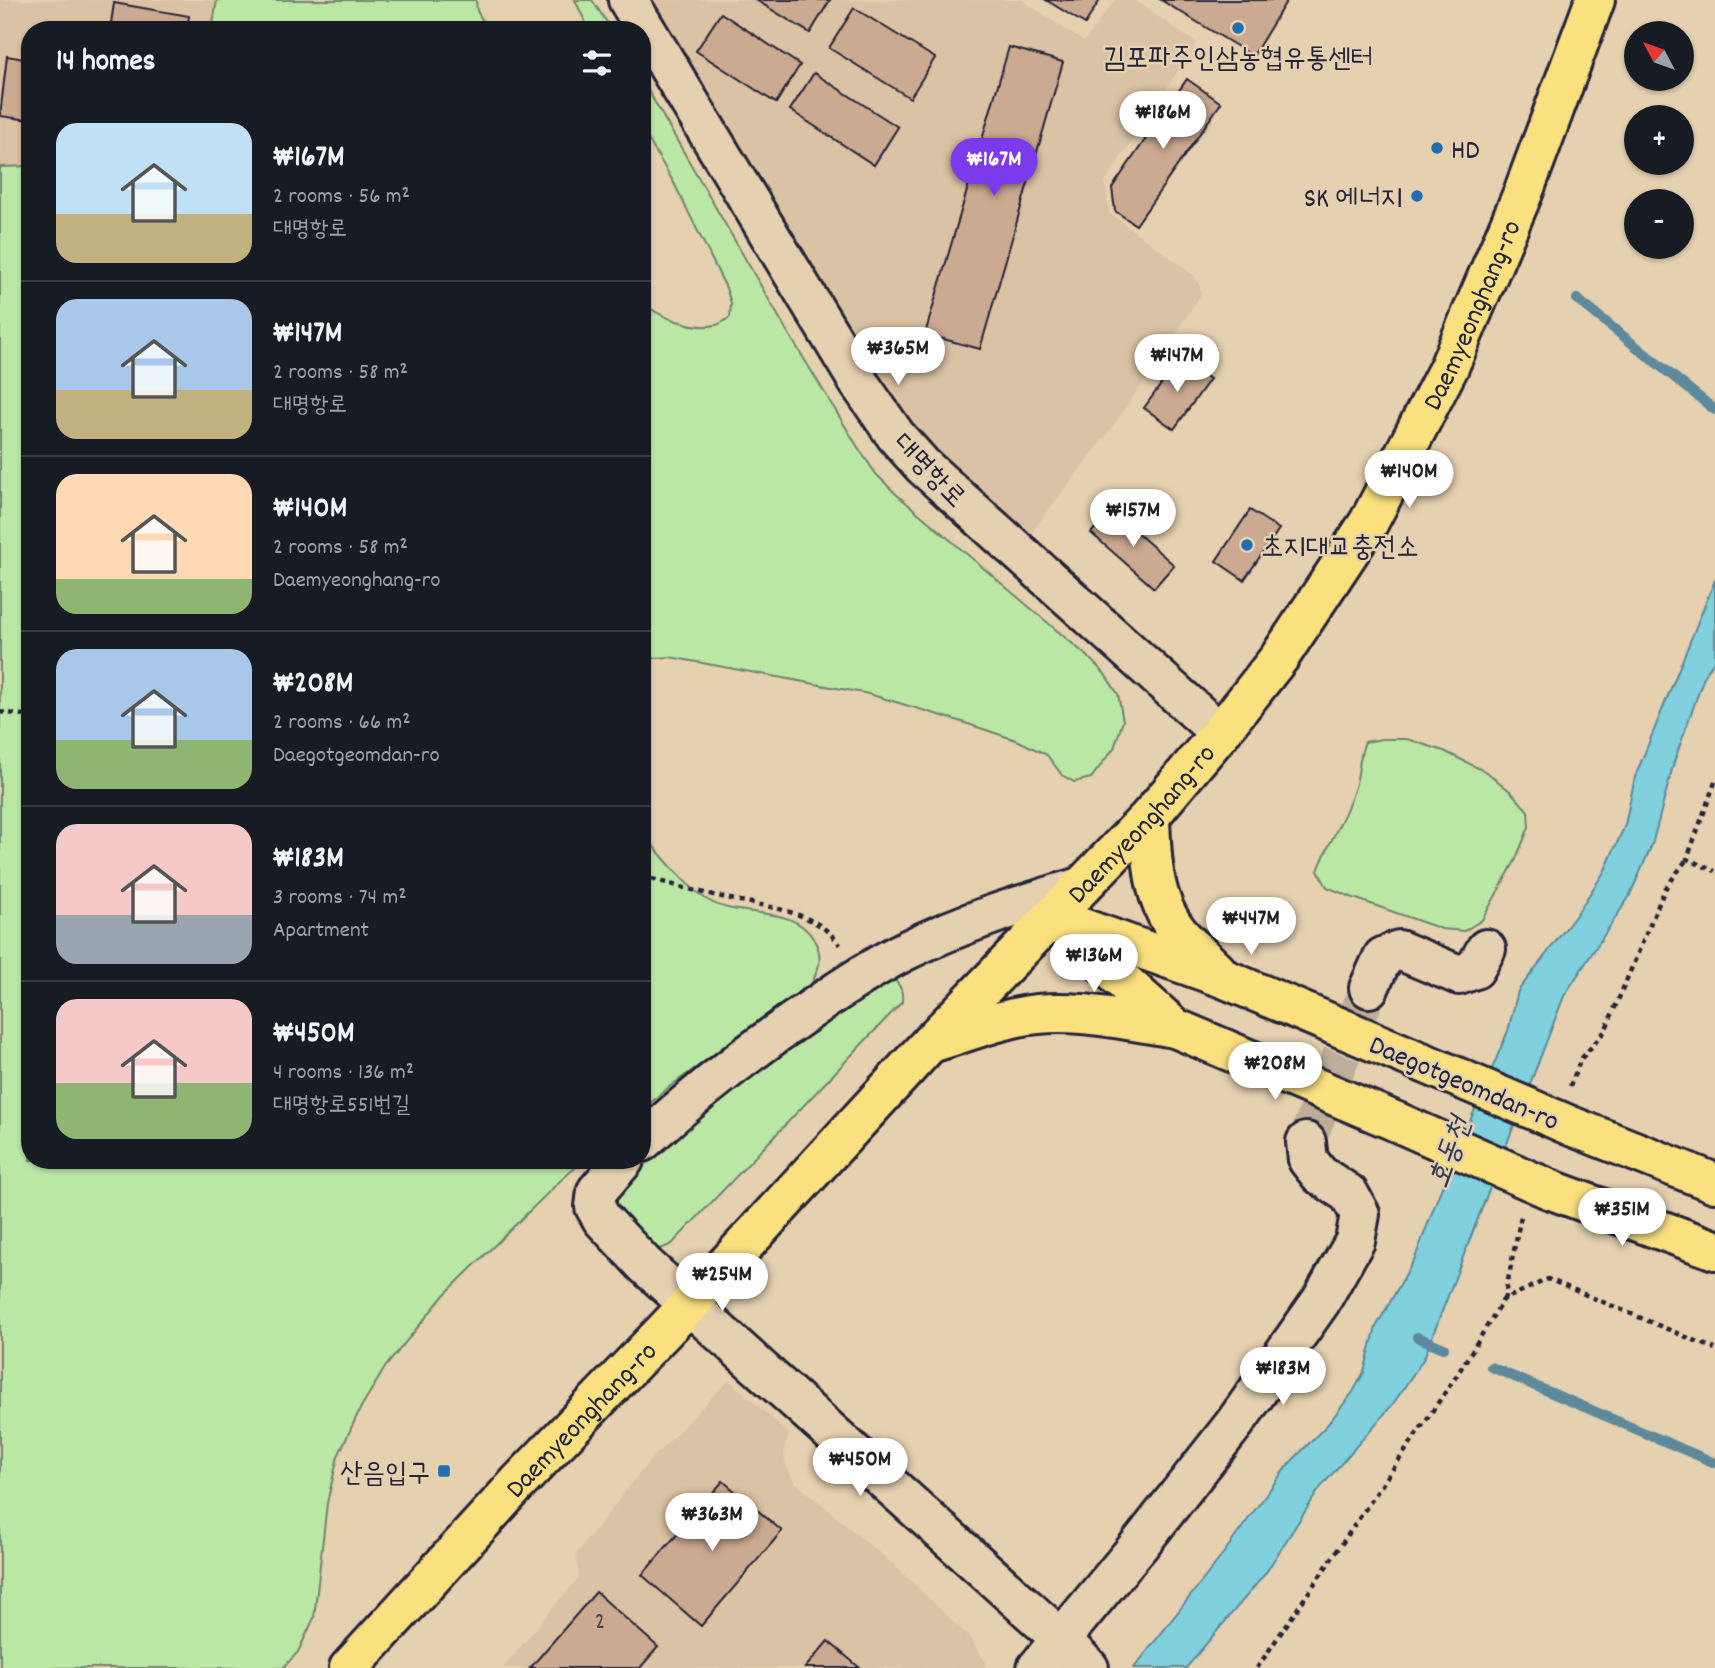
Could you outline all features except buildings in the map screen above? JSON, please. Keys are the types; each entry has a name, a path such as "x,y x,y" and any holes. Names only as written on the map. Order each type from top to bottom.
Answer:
{"main road":[{"name":"Daemyeonghang-ro","path":"349,1668 518,1483 690,1304 930,1043 1150,816 1279,658 1369,522 1437,391 1523,193 1595,0"},
{"path":"1150,816 1151,863 1160,895 1176,930 1223,978"},
{"path":"1052,917 1175,1028"},
{"name":"Daegotgeomdan-ro","path":"1052,917 1223,978 1424,1063 1569,1111 1715,1183"},
{"path":"930,1043 1019,1017 1055,1014 1082,1014 1175,1028 1397,1122 1536,1200 1715,1250"}],"street":[{"name":"대명항로","path":"628,0 641,21"},
{"name":"대명항로","path":"651,38 859,383 896,436 966,507 1220,733"},
{"path":"651,1134 760,1044 860,976 905,951 976,920 1080,887"},
{"path":"1369,988 1383,957 1399,950 1459,975 1475,969 1486,949"},
{"path":"1037,1668 1074,1652 1140,1545 1235,1423 1321,1301 1355,1241 1360,1214 1349,1194 1320,1175 1307,1160 1306,1142"},
{"path":"616,1169 597,1191 595,1207 618,1237 1074,1652"}],"path":[{"path":"0,712 21,715"},
{"path":"1569,1111 1581,1059 1605,1031 1665,889 1687,859 1715,782"},
{"path":"1687,859 1715,871"},
{"path":"651,878 723,898 786,910 807,919 838,942 860,976"},
{"path":"1257,1668 1457,1375 1503,1300 1536,1200"},
{"path":"1503,1300 1548,1279 1715,1349"}],"shaded area":[{"path":"0,0 217,0 214,21 21,21 21,166 0,167"},
{"path":"648,0 1022,0 1084,42 1115,0 1134,0 1196,43 1105,182 1109,213 1195,276 1202,292 1105,437 1029,535 946,467 905,421"},
{"path":"729,1380 789,1434 784,1451 786,1467 795,1482 895,1566 968,1636 986,1663 985,1668 503,1668 579,1577 576,1554 647,1464"}],"green space":[{"path":"217,0 476,0 477,11 483,21 214,21"},
{"path":"575,0 592,0 606,21 585,21"},
{"path":"651,96 787,331 876,474 1087,656 1104,673 1118,694 1123,721 1114,748 1091,778 1074,782 1062,775 1047,755 1019,741 869,694 670,657 651,658 651,309 687,324 707,326 718,324 730,317 731,303 674,183 651,144"},
{"path":"21,166 21,1169 574,1169 444,1295 386,1366 361,1407 338,1456 327,1503 314,1618 298,1652 283,1668 0,1668 0,167"},
{"path":"1407,739 1444,751 1488,773 1528,811 1529,827 1515,861 1482,920 1464,931 1442,929 1351,897 1327,887 1318,871 1356,784 1365,742"},
{"path":"651,843 681,877 706,899 719,906 779,916 805,928 814,940 820,957 811,985 651,1102"},
{"path":"885,978 895,980 900,987 902,1002 672,1244 661,1249 652,1247 613,1213 610,1187 627,1169 651,1169 651,1147"}],"water":[{"path":"1715,580 1715,659 1704,677 1674,762 1652,845 1629,897 1564,996 1424,1358 1393,1404 1320,1488 1265,1574 1186,1668 1134,1668 1217,1562 1287,1466 1327,1425 1353,1392 1364,1372 1376,1327 1415,1258 1508,1031 1518,991 1576,915 1604,872 1625,825 1635,777"}],"waterway":[{"path":"1577,299 1715,410"},
{"path":"1417,1337 1444,1348"},
{"path":"1491,1367 1715,1463"}],"tunnel":[{"path":"1306,1142 1369,988"}],"place":[{"name":"김포파주인삼농협유통센터","path":"1238,28"},
{"name":"HD","path":"1437,148"},
{"name":"SK 에너지","path":"1417,196"},
{"name":"초지대교충전소","path":"1247,545"},
{"name":"산음입구","path":"444,1471"}],"water label":[{"name":"호동천","path":"1448,1152"}]}
